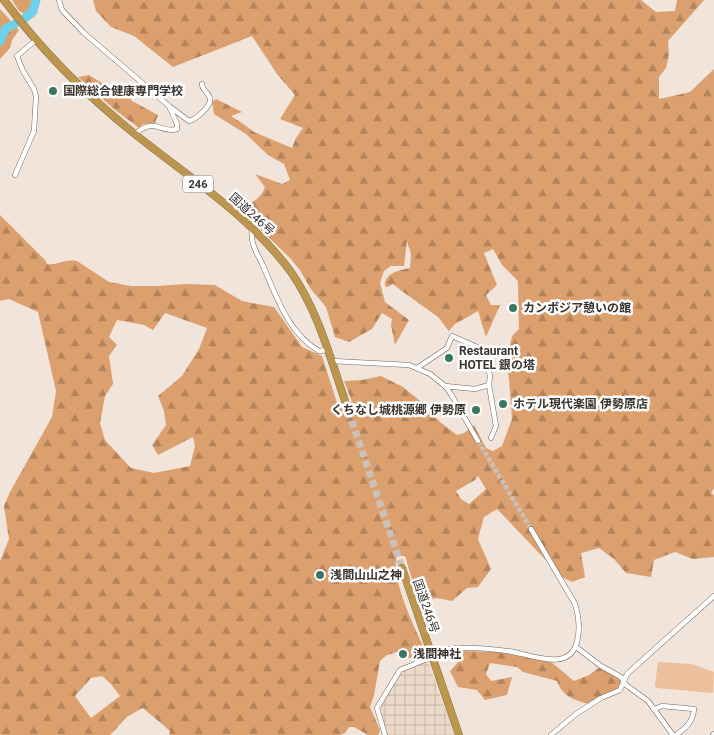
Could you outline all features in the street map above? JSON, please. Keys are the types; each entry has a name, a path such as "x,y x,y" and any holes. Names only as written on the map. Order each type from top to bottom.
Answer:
{"highway":[{"name":"国道246号","path":"4,0 36,40 88,94 252,228 274,250 303,292 312,309 345,401"},
{"name":"国道246号","path":"402,568 459,735"}],"street":[{"path":"59,0 62,10 90,38 188,121 195,119 209,105 210,97 202,88 202,84"},
{"path":"15,175 34,130 36,96 17,56 36,40"},
{"path":"135,134 147,126 178,129 169,106"},
{"path":"252,228 252,243 286,316 300,336 309,344 319,351 327,350"},
{"path":"417,368 446,348 452,336 484,350 490,376 489,385 496,426 491,438"},
{"path":"331,361 400,364 417,368 437,379 445,386 457,403 478,441"},
{"path":"445,386 475,389 489,385"},
{"path":"385,735 377,708 400,670 431,655 450,648 484,649 508,651 554,660 570,655 576,647 579,629 575,604 530,529"},
{"path":"551,735 576,714 601,698 620,690 625,677 631,670 714,596"},
{"path":"576,647 621,678 648,701 654,709 675,735 687,728 694,716 694,709 662,706 654,709"}],"shaded area":[{"path":"428,661 454,735 387,735 379,708 400,672 418,663"},
{"path":"658,662 692,664 714,672 713,693 657,688 655,685"}],"green space":[{"path":"12,0 39,0 34,18 19,11"},
{"path":"93,0 641,0 656,12 675,11 677,0 704,0 668,41 669,54 666,68 659,77 659,99 690,92 714,69 714,488 711,493 714,495 714,557 693,559 675,552 654,560 651,577 626,573 614,559 599,548 581,553 585,577 572,582 562,577 497,509 484,517 478,539 491,569 478,587 467,588 452,601 433,598 424,603 419,602 405,556 397,556 397,577 400,590 425,650 421,657 417,658 409,658 404,650 387,655 380,661 370,707 380,730 378,735 368,735 354,727 349,727 341,735 169,735 170,731 143,708 128,716 110,735 0,735 0,561 9,539 4,506 52,417 56,391 38,312 9,299 0,301 0,215 47,264 69,260 77,261 109,282 131,286 215,285 242,301 274,307 302,347 322,356 338,406 352,402 344,381 381,376 403,387 419,400 440,422 457,435 464,433 474,425 486,448 493,451 502,446 512,419 506,364 512,336 519,329 518,281 502,265 493,249 484,253 497,285 486,295 491,305 500,305 486,337 478,311 455,324 449,331 438,317 393,284 388,287 385,286 385,282 390,275 410,268 411,254 407,241 404,266 391,266 384,271 380,283 385,302 409,320 395,345 391,325 392,319 382,313 372,329 349,342 335,337 326,307 310,288 300,270 237,207 240,203 253,202 263,191 265,187 255,174 282,184 290,180 284,164 268,155 246,134 214,114 212,102 216,99 242,112 231,116 254,132 292,148 303,128 280,119 295,95 277,74 252,36 173,67 134,36 111,27 96,11","holes":["165,313 207,328 199,349 182,376 158,396 164,411 166,425 152,445 158,455 193,437 195,446 190,466 154,473 131,468 105,440 100,423 105,396 113,384 109,356 117,345 109,337 117,320 144,325 153,330","478,476 486,489 469,504 461,499 456,491 475,480","102,676 120,696 91,718 75,696 91,678"]},
{"path":"0,9 19,30 12,40 10,48 0,59"},
{"path":"89,75 113,90 123,88 132,101 158,115 155,123 143,124 139,128 78,77"},
{"path":"462,651 498,652 551,662 574,681 589,675 600,667 621,681 621,685 614,691 604,694 589,704 570,697 562,691 557,681 523,672 517,667 490,663 486,674 491,681 512,677 507,695 485,700 477,690 458,687 450,671 458,662"}],"waterway":[{"path":"25,18 33,11 36,0"},
{"path":"0,41 6,28 15,24"}],"tunnel":[{"path":"345,401 402,568"},
{"path":"478,441 531,529"}],"place":[{"name":"国際総合健康専門学校","path":"53,91"},
{"name":"カンボジア憩いの館","path":"513,308"},
{"name":"Restaurant HOTEL 銀の塔","path":"449,358"},
{"name":"ホテル現代楽園 伊勢原店","path":"503,404"},
{"name":"くちなし城桃源郷 伊勢原","path":"476,410"},
{"name":"浅間山山之神","path":"320,575"},
{"name":"浅間神社","path":"403,654"}]}
